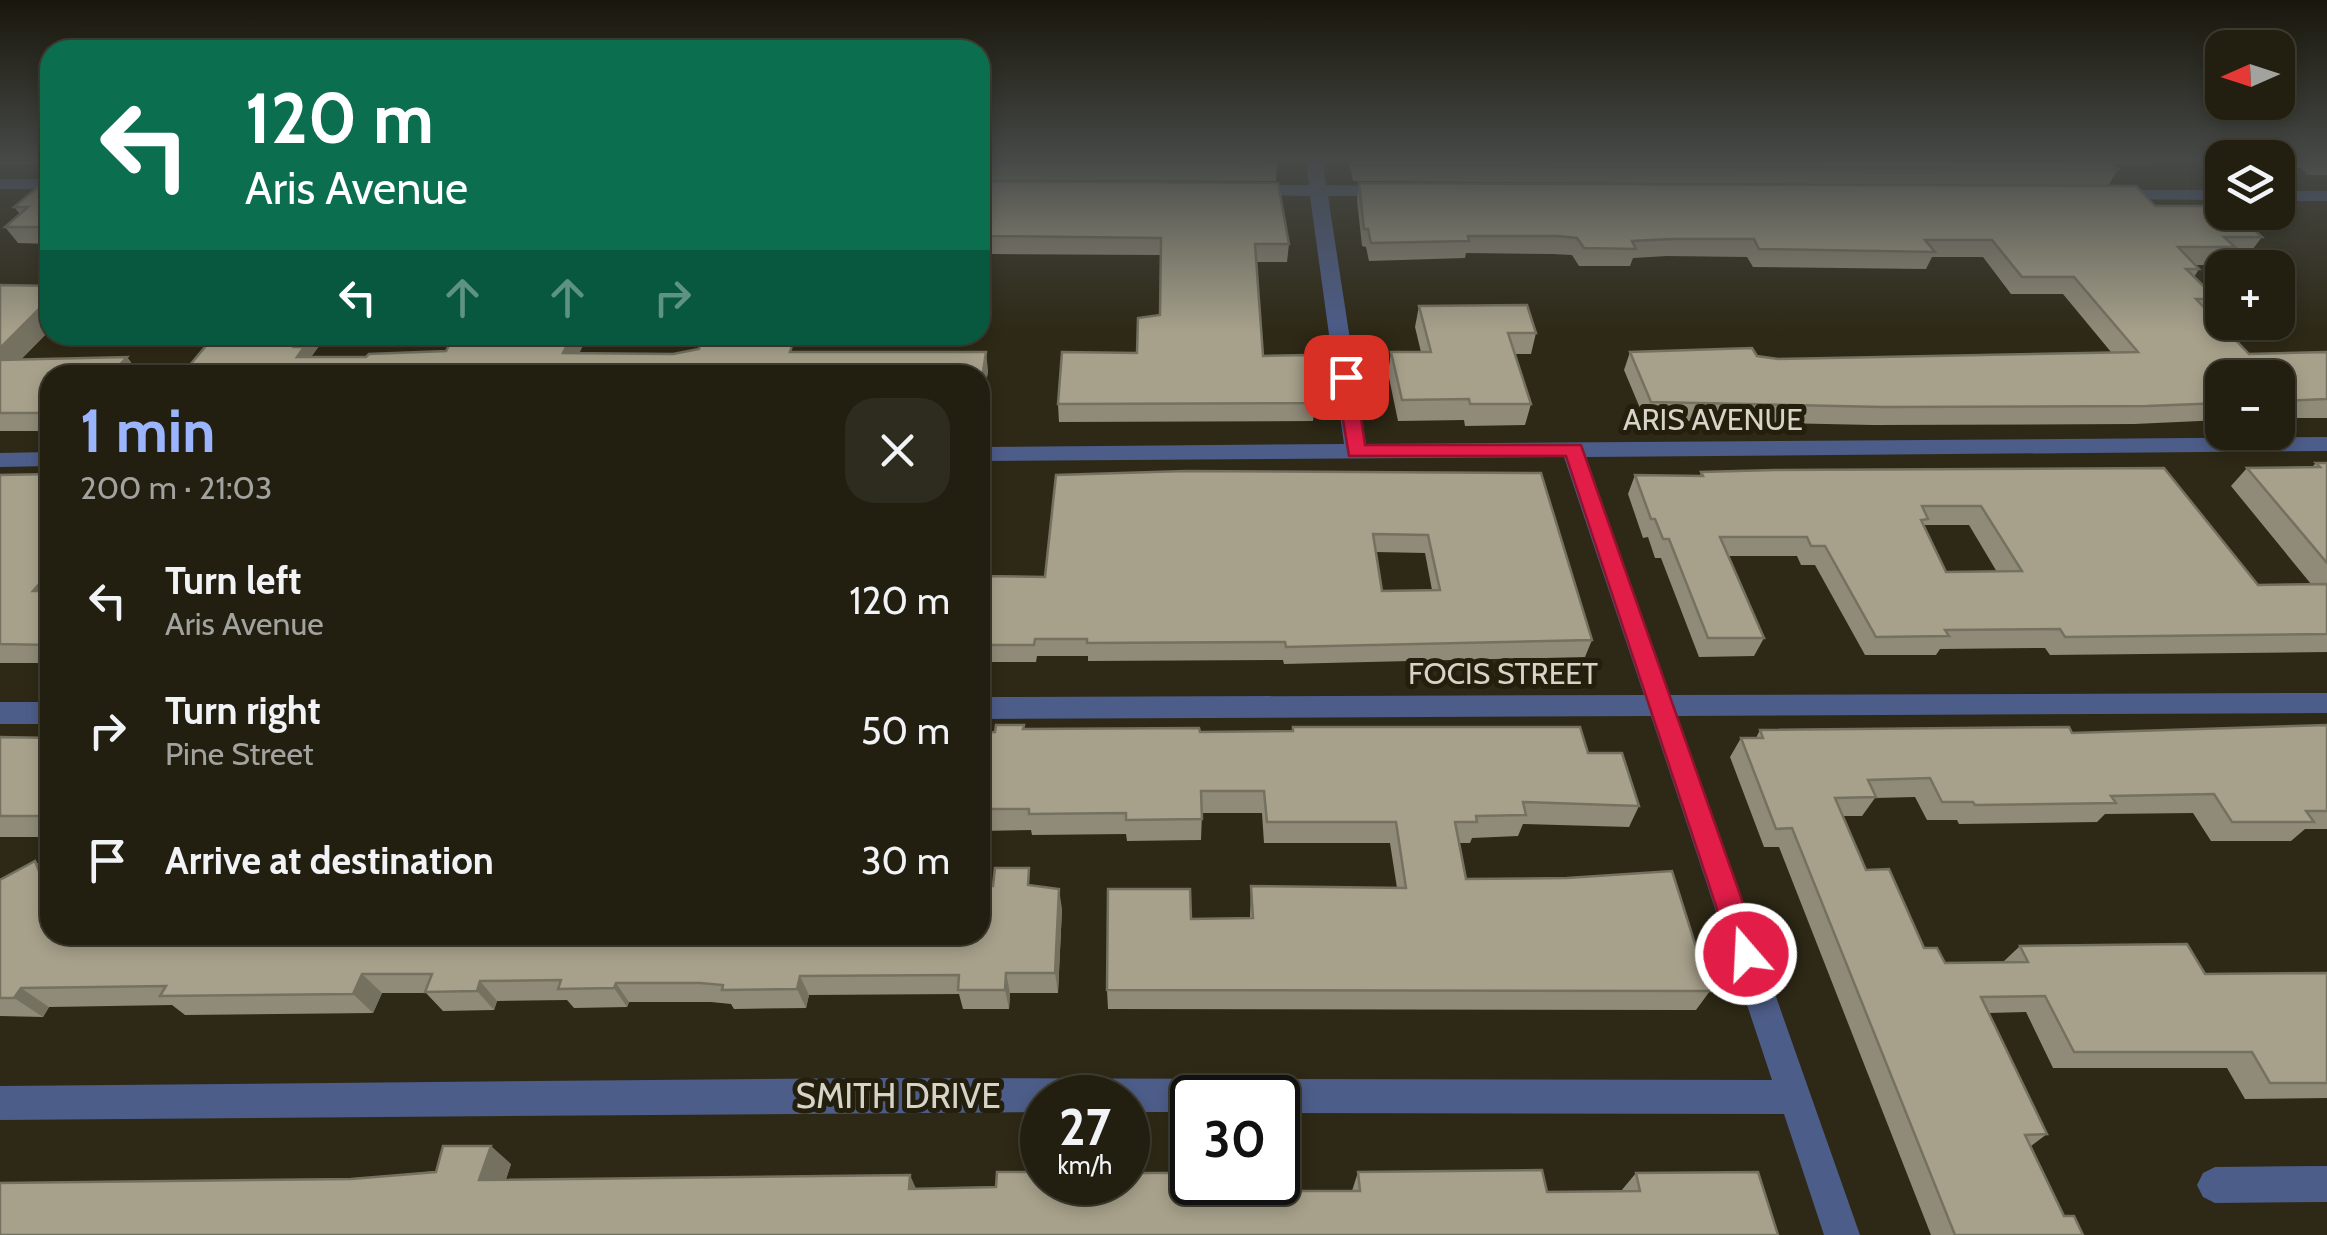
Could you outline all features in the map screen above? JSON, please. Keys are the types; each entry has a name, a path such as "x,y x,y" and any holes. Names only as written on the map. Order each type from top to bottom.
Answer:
{"street":[{"path":"1322,219 1356,452"},
{"name":"ARIS AVENUE","path":"990,454 2327,444"},
{"path":"1574,450 1842,1235"},
{"path":"0,460 40,460"},
{"name":"FOCIS STREET","path":"990,708 2327,703"},
{"path":"0,713 40,713"},
{"name":"SMITH DRIVE","path":"0,1103 867,1094 1796,1097"},
{"path":"2216,1185 2327,1184"}],"building":[{"path":"15,219 40,219 40,227 5,227"},
{"path":"990,219 1284,219 1289,244 1255,244 1263,356 1307,355 1315,403 1058,404 1062,352 1137,353 1138,318 1160,315 1161,238 990,236"},
{"path":"1363,219 2205,219 2205,230 2255,230 2262,237 2224,237 2235,247 2178,247 2199,269 2186,269 2205,287 2205,299 2196,299 2205,308 2205,340 2236,340 2249,354 2327,352 2327,399 2295,400 2295,360 2205,360 2205,404 1883,407 1651,402 1630,352 1752,348 1757,356 1778,359 2138,352 2074,277 2022,277 1992,240 1925,240 1935,252 1759,249 1754,239 1632,241 1636,249 1584,248 1577,238 1557,236 1468,236 1469,241 1371,243 1368,229 1364,229"},
{"path":"0,285 40,286 40,308 0,348"},
{"path":"1527,305 1536,333 1508,333 1531,404 1470,404 1469,399 1402,400 1391,352 1431,352 1419,306"},
{"path":"207,345 304,347 297,357 446,351 449,345 567,345 563,353 673,354 699,349 700,345 792,345 790,352 986,352 984,365 190,365"},
{"path":"127,357 120,365 40,365 40,413 0,413 0,360"},
{"path":"2316,463 2327,463 2327,563 2247,468 2320,467"},
{"path":"2164,468 2258,585 2327,584 2327,634 2065,637 2060,629 1945,630 1949,636 1876,637 1825,546 1811,546 1807,537 1720,537 1764,638 1708,638 1669,539 1663,539 1655,519 1651,519 1635,475 1703,476 1701,472","holes":["1922,506 1981,506 2022,571 1946,572 1921,520 1928,519"]},
{"path":"1186,471 1541,473 1592,640 1286,647 1285,642 1087,643 1087,639 1035,639 1034,645 990,645 990,576 1045,577 1056,475","holes":["1373,534 1428,535 1440,590 1382,591"]},
{"path":"40,474 40,583 33,591 40,591 40,645 0,644 0,475"},
{"path":"996,725 1024,725 1023,729 1199,728 1200,732 1293,731 1293,727 1580,727 1588,753 1622,753 1639,806 1523,802 1526,815 1476,816 1477,822 1455,822 1466,879 1672,871 1710,991 1107,990 1108,889 1190,889 1191,919 1253,918 1251,886 1406,888 1396,822 1267,822 1264,791 1201,791 1202,819 1126,820 1126,813 1029,814 1029,809 990,809 990,732 995,732"},
{"path":"2327,725 2327,811 2306,811 2314,822 2232,822 2214,794 2111,796 2116,803 1942,802 1930,778 1868,780 1876,797 1835,798 1866,870 1889,869 1924,948 1937,948 1945,963 2028,962 2020,946 2187,944 2205,974 2327,973 2327,1083 2270,1083 2252,1052 2074,1052 2045,996 1981,997 2047,1134 2025,1135 2064,1216 2074,1216 2083,1235 1955,1235 1792,828 1776,829 1741,738 1763,738 1760,730 2069,727 2072,733"},
{"path":"0,737 40,738 40,816 0,816"},
{"path":"35,861 40,874 40,945 990,945 990,886 995,868 1029,868 1028,885 1059,889 1055,973 1006,973 1005,990 958,990 959,975 800,976 797,989 722,990 723,985 700,983 616,983 614,988 558,989 561,980 480,981 477,991 425,992 432,974 362,974 353,994 160,996 166,986 21,988 14,998 0,998 0,880"},
{"path":"443,1146 491,1146 479,1180 910,1175 909,1189 996,1187 997,1172 1020,1172 1020,1205 1150,1205 1150,1173 1170,1173 1170,1205 1300,1205 1300,1191 1360,1191 1358,1172 1542,1170 1547,1192 1640,1191 1636,1173 1758,1172 1778,1235 0,1235 0,1183 351,1179 436,1172"}],"route":[{"path":"1346,377 1356,452 1574,450 1746,954"}]}
